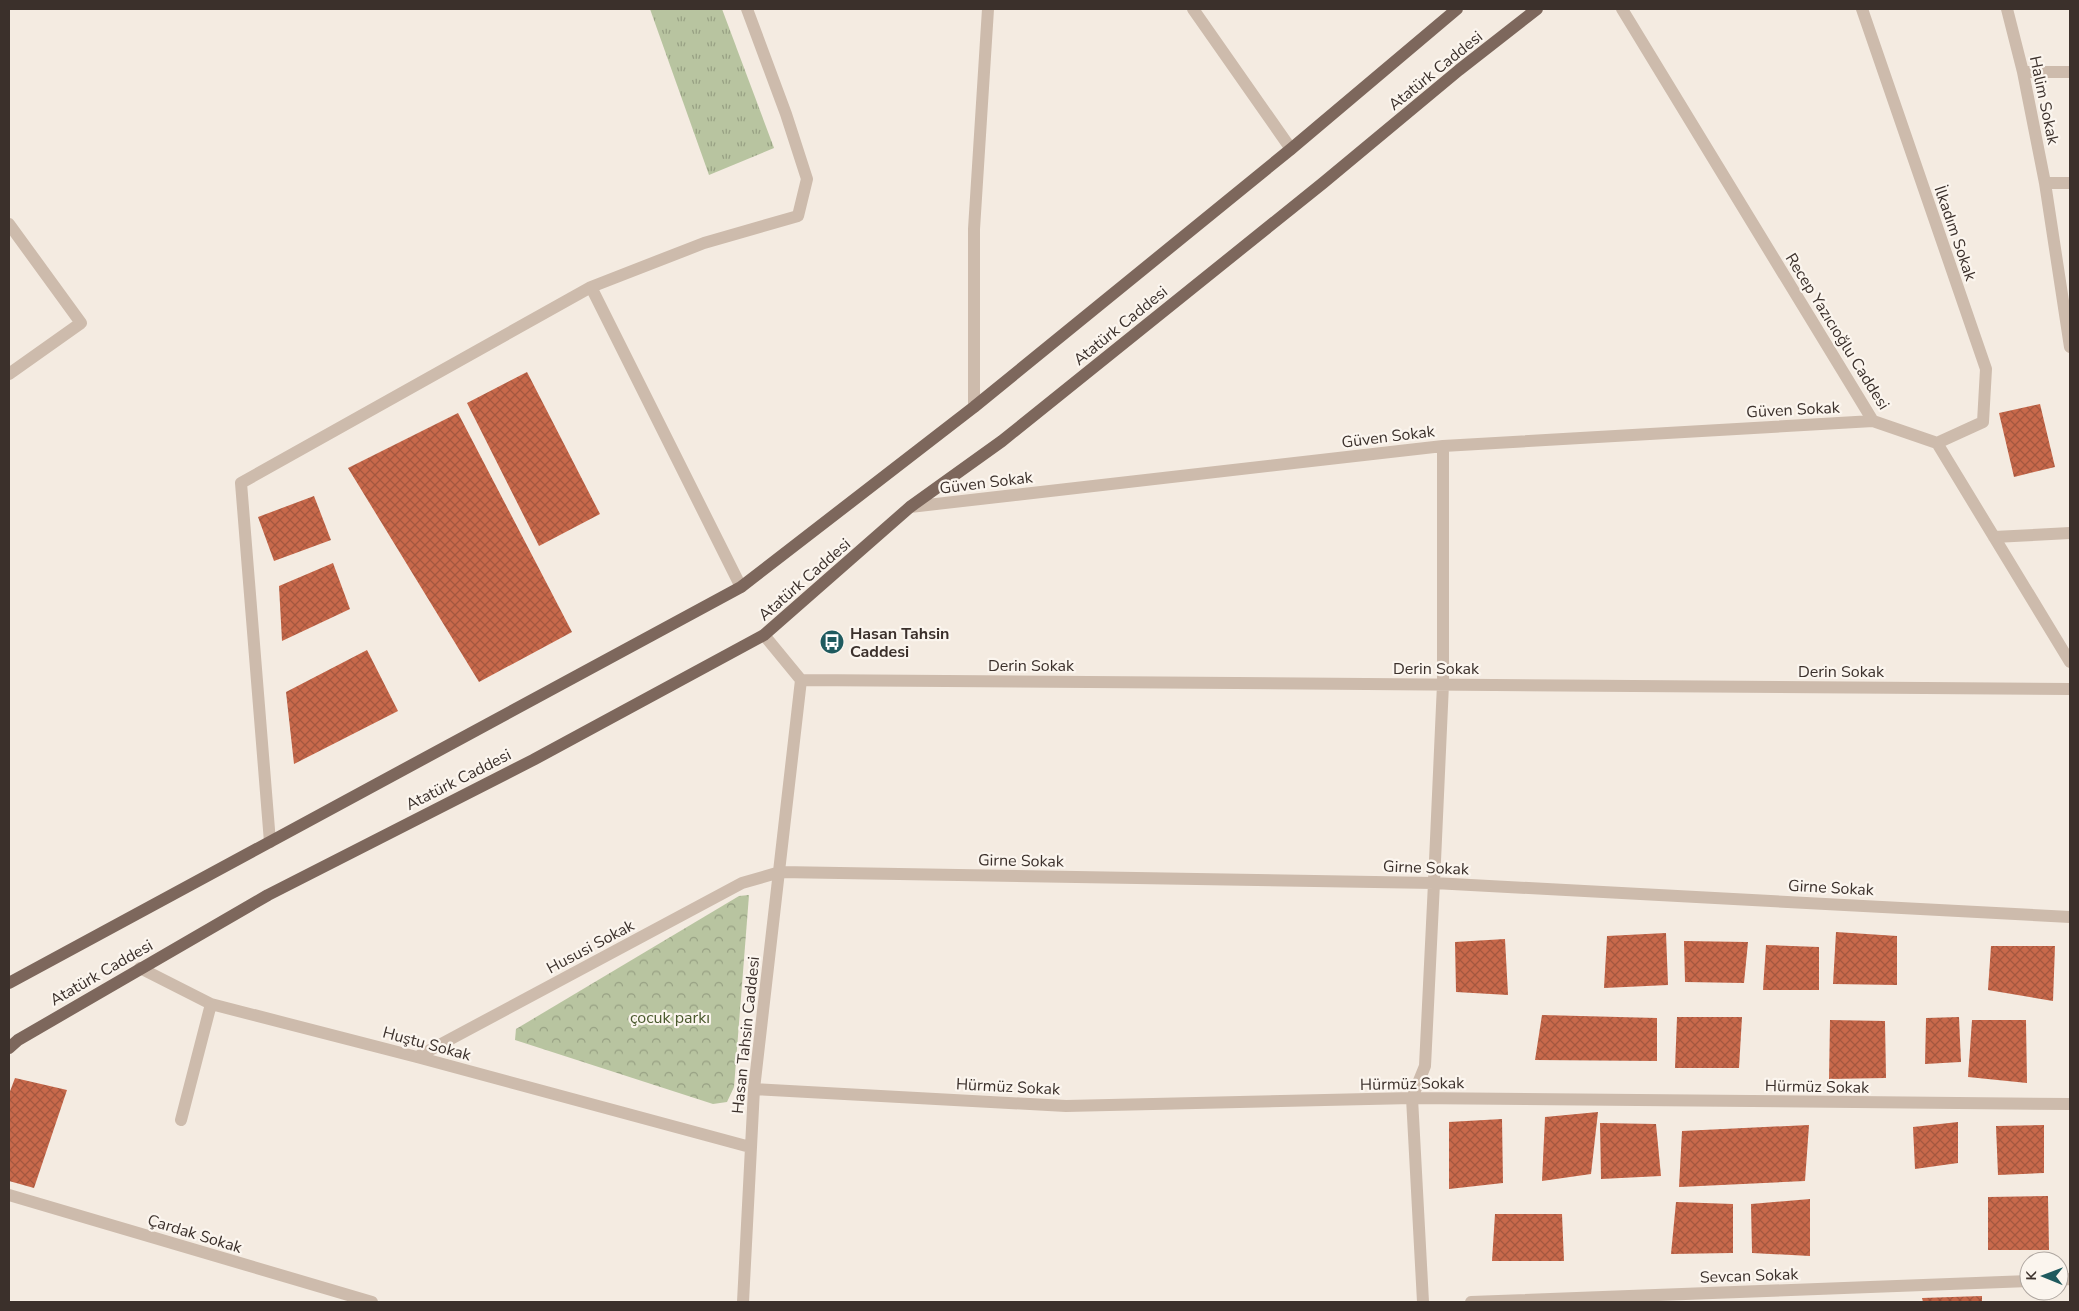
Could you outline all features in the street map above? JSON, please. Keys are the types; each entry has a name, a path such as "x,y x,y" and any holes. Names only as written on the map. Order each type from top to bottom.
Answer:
{"main road":[{"path":"9,983 741,587 974,407 1291,149 1455,9"},
{"name":"Atatürk Caddesi","path":"9,1048 18,1040 268,894 533,760 764,635 910,507 1002,441 1537,9"}],"street":[{"path":"270,842 241,483 592,287 704,243 798,216 807,180 786,114 747,9"},
{"path":"974,407 974,229 988,9"},
{"path":"1193,9 1291,149"},
{"name":"Recep Yazıcıoğlu Caddesi","path":"1622,9 1873,421 1937,443"},
{"name":"İlkadım Sokak","path":"1862,9 1986,369 1983,422 1937,443"},
{"name":"Halim Sokak","path":"2007,9 2023,72 2046,182 2070,347"},
{"path":"2023,72 2070,72"},
{"path":"2046,182 2070,183"},
{"path":"9,224 81,323 9,374"},
{"path":"592,287 741,587"},
{"name":"Güven Sokak","path":"910,507 1443,446 1873,421"},
{"path":"1937,443 2070,662"},
{"path":"1423,1302 1412,1098 1425,1066 1444,684 1443,446"},
{"path":"1994,536 2070,533"},
{"path":"764,635 801,680"},
{"name":"Derin Sokak","path":"801,680 2070,689"},
{"name":"Hasan Tahsin Caddesi","path":"743,1302 754,1089 801,680"},
{"name":"Girne Sokak","path":"780,872 1434,883 2070,916"},
{"name":"Hususi Sokak","path":"418,1057 742,883 780,872"},
{"name":"Huştu Sokak","path":"140,968 211,1004 418,1057 750,1147"},
{"path":"181,1120 211,1004"},
{"name":"Hürmüz Sokak","path":"754,1089 1066,1106 1412,1098 2070,1104"},
{"name":"Çardak Sokak","path":"9,1195 372,1302"},
{"name":"Sevcan Sokak","path":"1471,1302 2019,1281"}],"green space":[{"path":"650,9 722,9 774,148 709,175"},
{"name":"çocuk parkı","path":"749,895 734,1087 727,1102 713,1104 515,1040 516,1029 739,896"}],"building":[{"path":"527,372 600,514 539,546 467,403"},
{"path":"2040,404 2055,467 2014,477 1999,413"},
{"path":"458,413 572,632 479,682 348,468"},
{"path":"314,496 331,540 274,561 258,517"},
{"path":"333,563 350,609 282,641 279,586"},
{"path":"367,650 398,711 294,764 286,692"},
{"path":"1836,932 1897,936 1897,985 1833,984"},
{"path":"1666,933 1668,985 1604,988 1607,936"},
{"path":"1505,939 1508,995 1456,992 1455,942"},
{"path":"1684,941 1748,942 1744,983 1685,982"},
{"path":"1766,945 1819,947 1819,990 1763,990"},
{"path":"1991,946 2055,946 2053,1001 1988,990"},
{"path":"1542,1015 1657,1018 1657,1061 1535,1060"},
{"path":"1677,1017 1742,1017 1739,1068 1675,1068"},
{"path":"1959,1017 1961,1062 1925,1064 1926,1018"},
{"path":"1830,1020 1885,1021 1886,1078 1829,1079"},
{"path":"1972,1020 2026,1020 2027,1083 1968,1077"},
{"path":"15,1078 67,1090 34,1188 9,1181 9,1094"},
{"path":"1598,1112 1591,1174 1542,1181 1545,1117"},
{"path":"1502,1119 1503,1183 1449,1189 1449,1122"},
{"path":"1958,1122 1958,1163 1915,1169 1913,1127"},
{"path":"1600,1123 1656,1124 1661,1176 1601,1179"},
{"path":"1809,1125 1805,1181 1679,1187 1682,1131"},
{"path":"2044,1125 2044,1173 1998,1175 1996,1126"},
{"path":"2048,1196 2049,1250 1988,1250 1988,1197"},
{"path":"1810,1199 1810,1256 1752,1253 1751,1204"},
{"path":"1676,1202 1733,1204 1733,1253 1671,1254"},
{"path":"1495,1214 1562,1214 1564,1261 1492,1261"},
{"path":"1982,1296 1982,1302 1923,1302 1922,1298"}],"place":[{"name":"Hasan Tahsin Caddesi","path":"832,642"}]}
